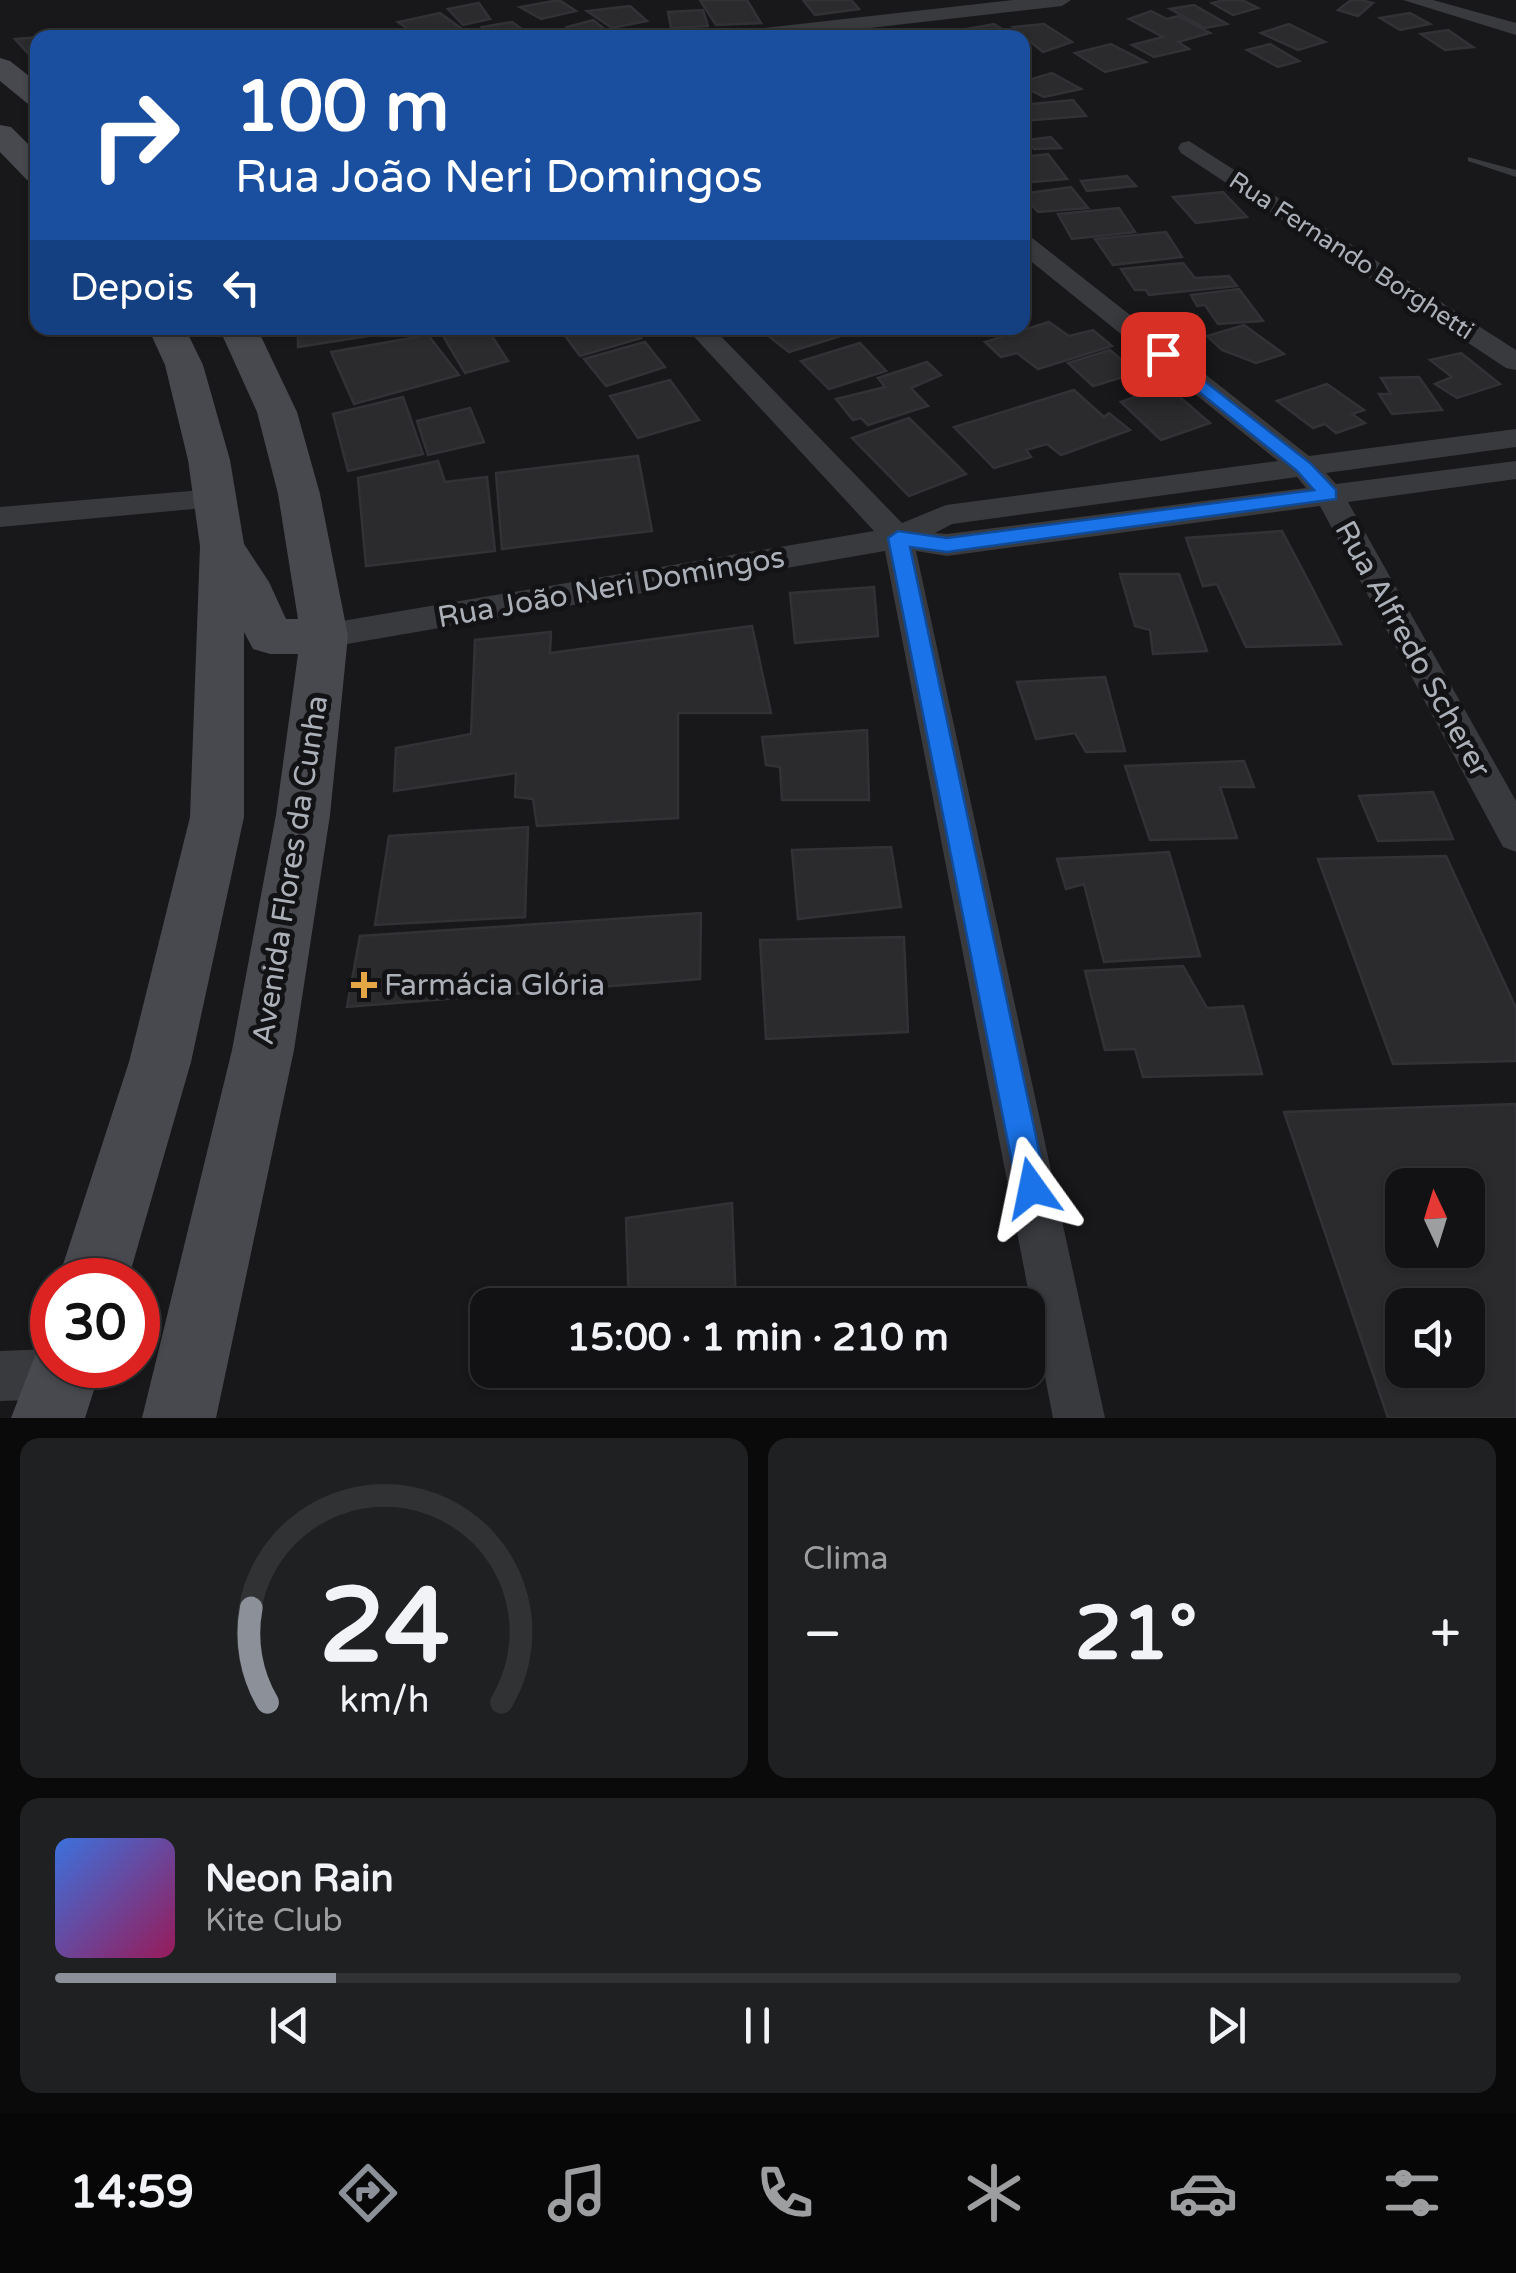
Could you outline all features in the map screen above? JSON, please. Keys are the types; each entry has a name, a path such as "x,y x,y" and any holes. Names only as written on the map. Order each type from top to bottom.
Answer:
{"main road":[{"path":"0,67 30,91"},
{"path":"0,134 30,166"},
{"path":"99,1258 160,1062 217,817 218,523 210,460 184,365 169,335"},
{"name":"Avenida Flores da Cunha","path":"179,1418 263,1050 302,815 324,636 299,494 276,412 241,335"},
{"path":"218,523 274,493 284,498 308,545"},
{"path":"218,523 270,638 324,636"}],"street":[{"path":"798,30 1062,0"},
{"path":"1412,0 1516,29"},
{"name":"Rua Fernando Borghetti","path":"1189,148 1516,362"},
{"name":"Rua Alfredo Scherer","path":"1030,248 1304,467 1329,495 1516,836"},
{"path":"706,335 898,538 1079,1418"},
{"name":"Rua João Neri Domingos","path":"324,636 898,538 946,516 1516,438"},
{"name":"Rua João Neri Domingos","path":"898,538 947,545 1516,470"},
{"path":"0,517 218,523"}],"lane":[{"path":"1472,158 1516,174"}],"building":[{"path":"559,0 576,11 541,19 520,7"},
{"path":"700,0 747,0 761,23 716,25"},
{"path":"803,0 851,0 859,9 815,15"},
{"path":"1242,0 1258,8 1233,15 1212,3"},
{"path":"1351,0 1373,3 1358,16 1338,10"},
{"path":"479,3 490,19 463,25 448,9"},
{"path":"1194,5 1227,24 1205,28 1170,9"},
{"path":"630,6 647,21 612,28 587,11"},
{"path":"703,10 708,26 671,28 668,12"},
{"path":"1151,11 1167,19 1178,16 1210,33 1178,42 1189,49 1154,57 1132,45 1163,37 1129,19"},
{"path":"440,13 463,30 410,30 398,22"},
{"path":"1410,13 1430,24 1400,30 1380,18"},
{"path":"593,20 606,30 572,30 567,27"},
{"path":"512,22 523,30 485,30 482,27"},
{"path":"994,24 1003,30 961,30"},
{"path":"1044,24 1072,42 1043,52 1030,41 1030,30 1013,27"},
{"path":"1289,24 1325,42 1298,50 1261,33"},
{"path":"1448,30 1473,47 1445,50 1421,34"},
{"path":"30,38 30,55 15,39"},
{"path":"1111,44 1146,62 1105,72 1075,53"},
{"path":"1270,44 1299,61 1278,67 1247,50"},
{"path":"1052,73 1081,89 1044,97 1030,90 1030,80"},
{"path":"1073,100 1086,116 1030,120 1030,104"},
{"path":"1051,137 1061,148 1034,149 1030,140"},
{"path":"1048,154 1067,179 1030,182 1030,156"},
{"path":"1127,176 1136,186 1087,191 1081,181"},
{"path":"1071,187 1088,208 1038,212 1030,203 1030,193"},
{"path":"1223,192 1247,217 1196,223 1173,197"},
{"path":"1119,208 1135,232 1072,239 1058,214"},
{"path":"1166,232 1182,257 1113,265 1095,239"},
{"path":"1183,263 1195,278 1229,276 1237,286 1149,295 1146,290 1135,290 1121,269"},
{"path":"1239,289 1263,321 1218,324 1205,305 1197,306 1191,295"},
{"path":"1049,322 1069,336 1093,330 1112,346 1038,369 1017,353 1001,357 985,342 1007,335 1030,335 1030,328"},
{"path":"1244,325 1284,354 1256,363 1222,350 1207,336"},
{"path":"298,335 375,335 298,347"},
{"path":"428,335 459,375 354,404 331,352"},
{"path":"443,335 491,335 508,361 465,373"},
{"path":"564,335 641,338 580,356"},
{"path":"767,335 841,336 789,352"},
{"path":"645,342 665,367 606,386 584,359"},
{"path":"860,343 886,371 829,389 801,361"},
{"path":"1110,350 1137,373 1093,386 1068,363"},
{"path":"1461,353 1500,384 1457,398 1435,384 1452,377 1430,360"},
{"path":"927,362 941,375 911,388 928,406 868,425 861,418 853,420 836,399 885,387 878,378"},
{"path":"1419,377 1442,410 1392,414 1379,394 1391,394 1381,378"},
{"path":"670,380 699,420 638,438 610,396"},
{"path":"1327,384 1364,410 1352,414 1365,423 1336,433 1325,424 1313,428 1277,401"},
{"path":"1166,385 1210,423 1161,440 1121,402"},
{"path":"1074,390 1104,417 1109,413 1130,430 1061,455 1047,444 1026,450 1031,457 994,468 954,427"},
{"path":"403,397 423,454 348,471 333,414"},
{"path":"470,408 484,442 428,455 417,421"},
{"path":"909,418 966,474 909,496 852,438"},
{"path":"638,456 652,531 502,549 496,473"},
{"path":"438,461 445,482 487,477 495,551 366,566 358,478"},
{"path":"1282,531 1341,644 1246,647 1217,584 1203,586 1186,538"},
{"path":"1120,574 1179,574 1207,651 1153,654 1150,630 1135,626"},
{"path":"874,587 878,636 795,643 790,593"},
{"path":"752,626 771,713 678,713 678,818 537,826 533,799 515,797 516,773 394,791 396,748 471,734 475,640 551,632 550,653"},
{"path":"1105,677 1125,751 1086,752 1075,733 1036,739 1017,682"},
{"path":"867,730 869,800 782,800 780,767 766,765 762,737"},
{"path":"1244,761 1254,787 1220,787 1237,838 1150,840 1125,766"},
{"path":"1433,792 1453,839 1378,841 1359,796"},
{"path":"528,827 525,917 375,925 389,836"},
{"path":"891,847 901,907 798,919 792,850"},
{"path":"1169,852 1200,956 1104,962 1084,884 1066,889 1057,859"},
{"path":"1446,856 1516,1008 1516,1061 1393,1064 1318,859"},
{"path":"701,913 700,979 347,1007 360,936"},
{"path":"904,937 908,1032 766,1039 760,940"},
{"path":"1183,966 1207,1008 1243,1006 1262,1074 1143,1077 1135,1049 1105,1050 1085,971"},
{"path":"1516,1104 1516,1418 1388,1418 1284,1112"},
{"path":"732,1203 735,1288 628,1288 626,1218"}],"place":[{"name":"Farmácia Glória","path":"364,985"}],"route":[{"path":"1032,1188 898,538 947,545 1329,495 1304,467 1163,354"}]}
